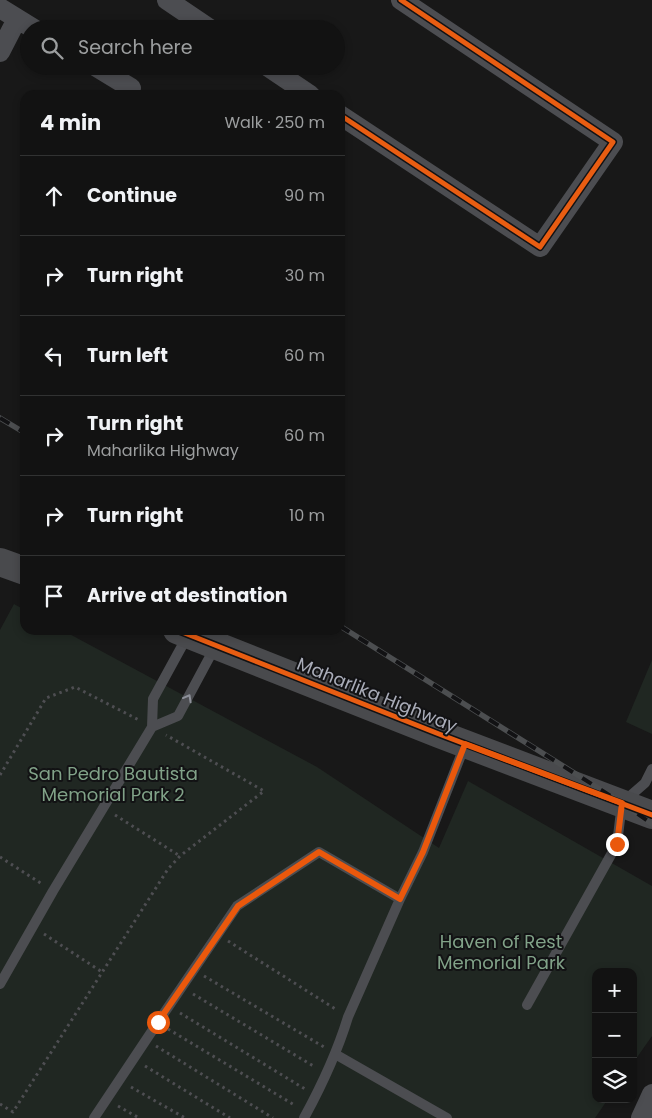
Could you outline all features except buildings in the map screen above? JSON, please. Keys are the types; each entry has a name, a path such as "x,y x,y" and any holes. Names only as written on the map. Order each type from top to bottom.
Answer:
{"main road":[{"path":"0,562 20,570"},
{"name":"Maharlika Highway","path":"191,635 465,744 652,815"}],"street":[{"path":"167,0 197,20"},
{"path":"345,117 540,247 613,142 401,0"},
{"path":"0,52 17,19"},
{"path":"110,75 131,88"},
{"path":"280,75 303,90"},
{"path":"641,1118 652,1094"}],"lane":[{"path":"0,984 152,727 153,699 182,635"},
{"path":"152,727 178,716 216,645"},
{"path":"305,1115 327,1074 348,1017 423,852 465,744"},
{"path":"527,1005 617,844 622,803 644,783 652,769"},
{"path":"94,1118 238,906 319,852 400,899"},
{"path":"335,1054 447,1118"}],"path":[{"path":"0,775 46,698 75,687 152,727 264,792 180,856 168,869 13,1112 0,1104"},
{"path":"104,808 180,856"},
{"path":"0,857 53,892"},
{"path":"33,928 102,972"},
{"path":"218,934 348,1017"},
{"path":"194,970 335,1054"},
{"path":"182,988 327,1074"},
{"path":"169,1006 316,1095"},
{"path":"158,1022 305,1115"},
{"path":"146,1040 273,1118"},
{"path":"134,1059 230,1118"},
{"path":"119,1080 185,1118"},
{"path":"107,1099 139,1118"}],"green space":[{"path":"14,604 20,607 20,635 71,635 317,767 439,848 468,781 652,886 652,1036 637,1057 637,968 592,968 592,1103 605,1103 595,1118 0,1118 0,630"},
{"path":"652,660 652,734 626,722"}],"railway":[{"path":"0,418 20,430"},
{"path":"345,629 622,803 652,824"}],"cycle path":[{"path":"345,118 540,247 613,142 401,0"},
{"path":"190,635 439,734 652,815"}],"route":[{"path":"158,1022 238,906 319,852 400,899 423,852 465,744 622,803 617,844"}],"park label":[{"name":"San Pedro Bautista Memorial Park 2","path":"113,784"},
{"name":"Haven of Rest Memorial Park","path":"501,952"}]}
